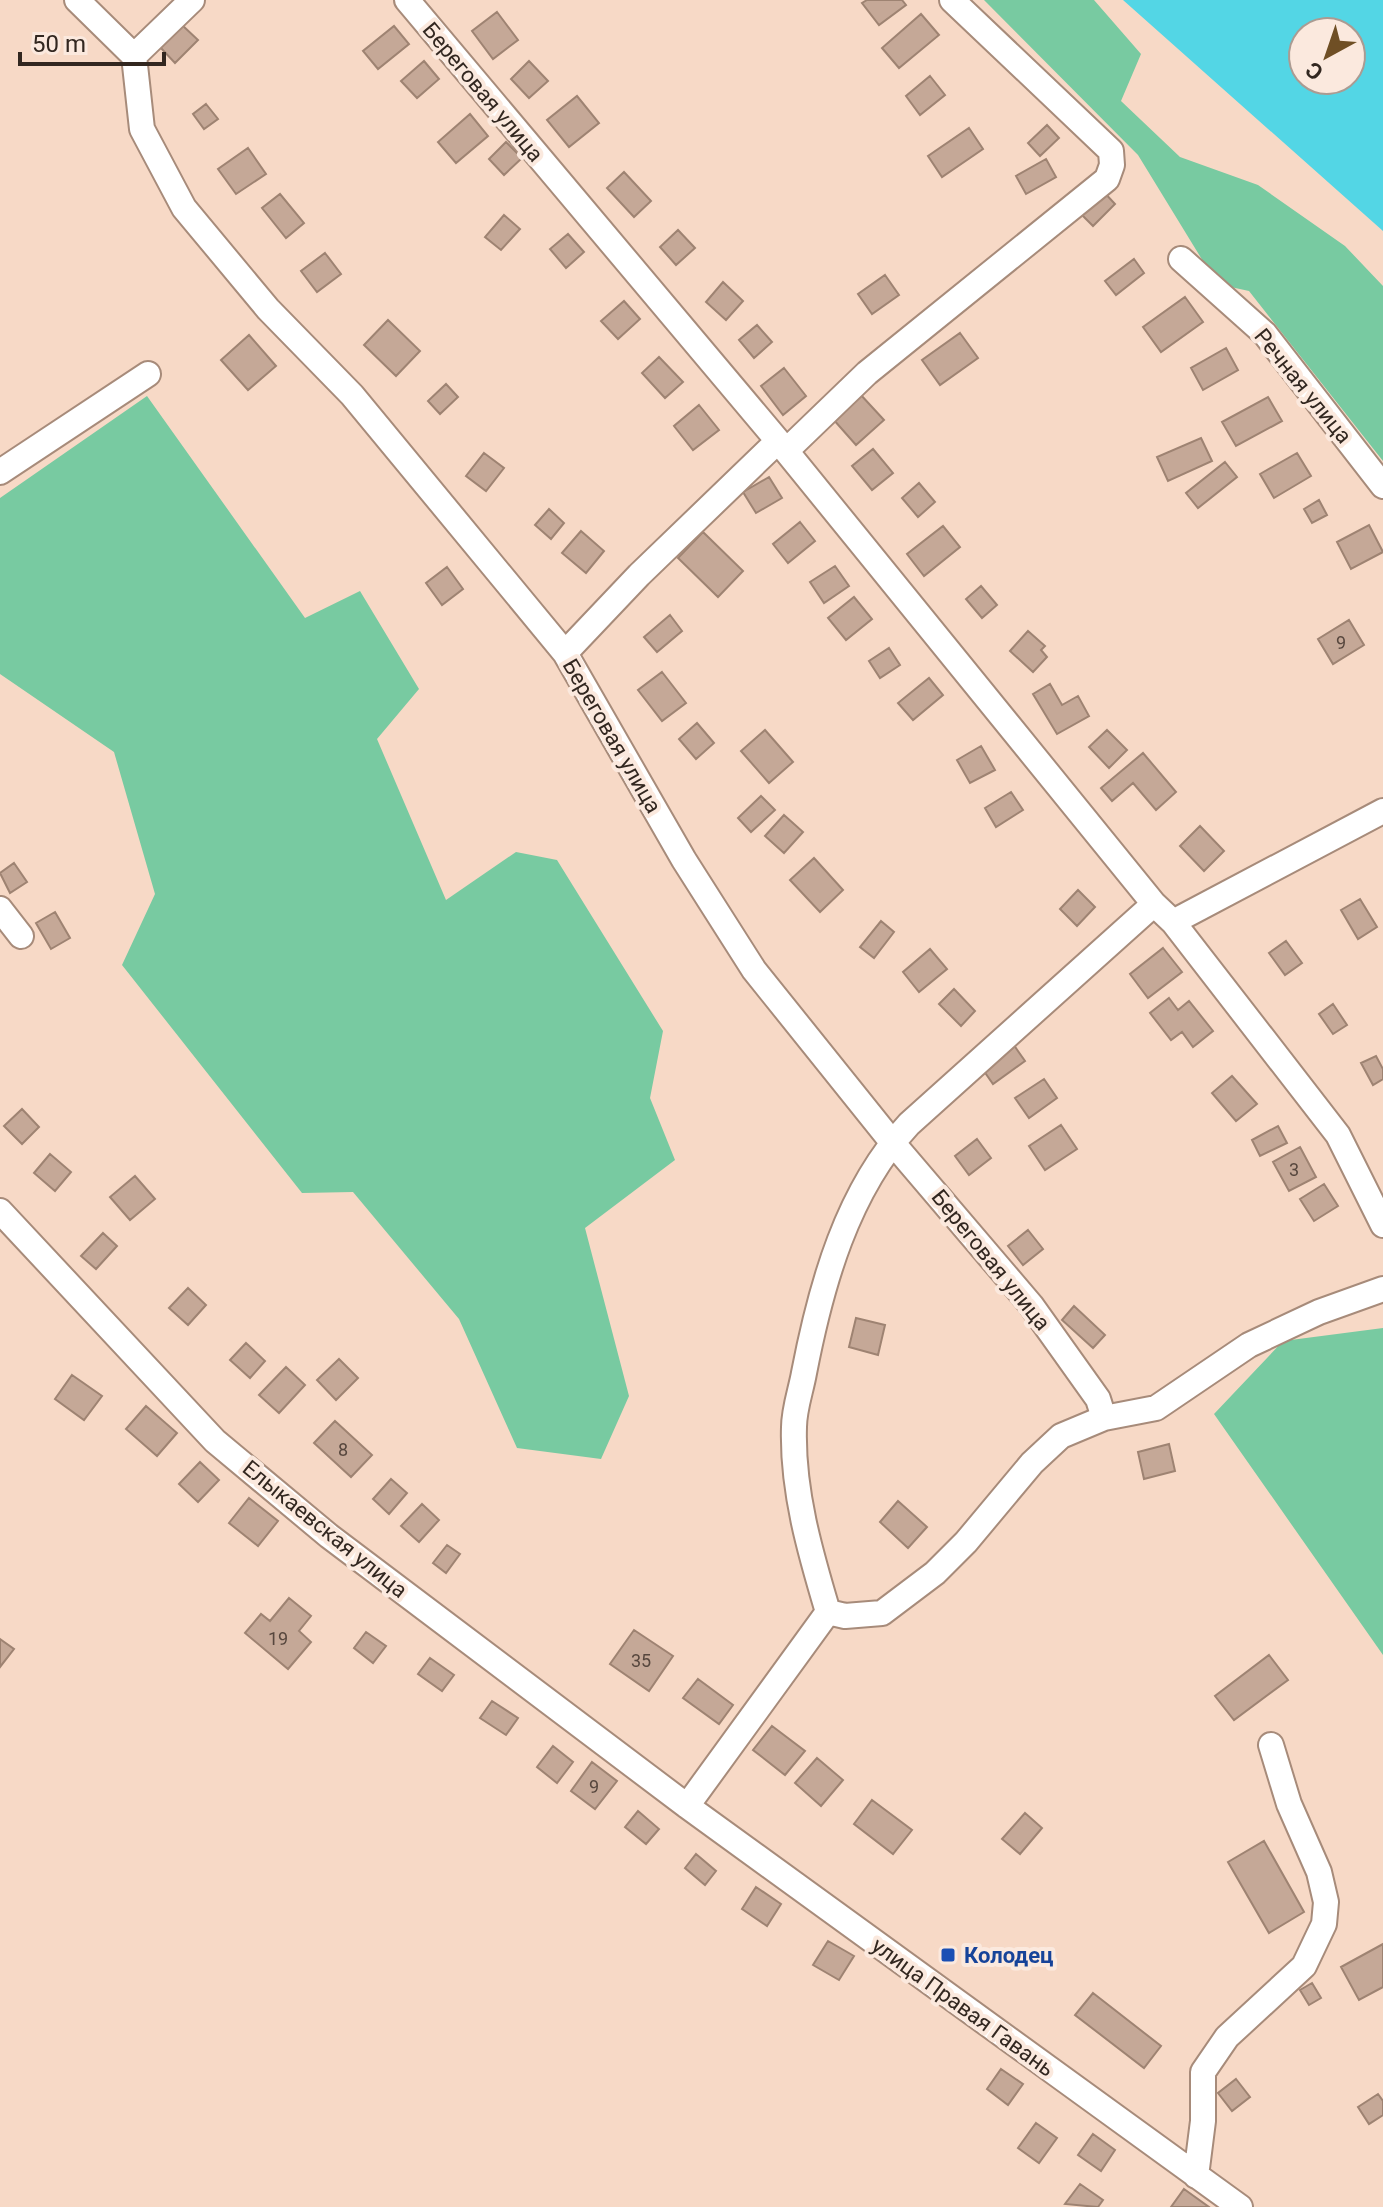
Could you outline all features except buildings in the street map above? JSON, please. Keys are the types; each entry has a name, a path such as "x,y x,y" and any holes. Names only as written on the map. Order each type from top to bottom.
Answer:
{"street":[{"path":"77,0 134,56 192,0"},
{"name":"Береговая улица","path":"407,0 782,446 1154,904 1173,922 1338,1135 1383,1225"},
{"path":"565,653 639,575 782,446 867,373 1107,179 1112,165 1111,151 952,0"},
{"name":"Береговая улица","path":"134,56 142,129 184,208 268,309 352,395 565,653 684,860 754,970 892,1142 1031,1305 1098,1399 1104,1418"},
{"name":"Речная улица","path":"1181,259 1265,334 1383,486"},
{"path":"0,472 148,374"},
{"path":"1173,922 1383,811"},
{"path":"828,1612 805,1535 794,1426 830,1267 853,1207 892,1142 1035,1007 1154,904"},
{"path":"0,909 21,936"},
{"name":"Елыкаевская улица","path":"0,1211 215,1441 329,1536 687,1806"},
{"path":"828,1612 845,1616 882,1613 935,1573 966,1542 1032,1463 1061,1436 1104,1418 1156,1408 1249,1345 1319,1312 1383,1289"},
{"path":"687,1806 828,1612"},
{"path":"1196,2176 1203,2121 1203,2072 1227,2037 1304,1966 1324,1924 1326,1902 1319,1872 1289,1804 1271,1745"},
{"name":"улица Правая Гавань","path":"687,1806 1240,2207"}],"green space":[{"path":"984,0 1094,0 1141,54 1121,101 1180,157 1258,185 1345,246 1383,286 1383,461 1249,291 1217,284 1138,155"},
{"path":"147,396 305,618 360,591 419,689 377,739 446,900 516,852 557,860 663,1031 650,1098 675,1160 585,1228 629,1396 601,1459 517,1448 459,1319 353,1192 302,1193 122,965 155,894 114,752 0,674 0,498"},
{"path":"1383,1328 1383,1655 1214,1414 1283,1341"}],"water":[{"path":"1123,0 1383,0 1383,231"}],"place":[{"name":"Колодец","path":"948,1955"}]}
